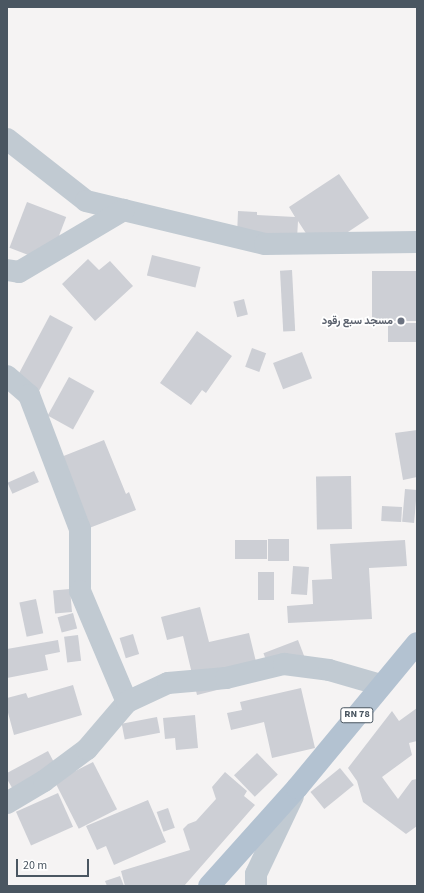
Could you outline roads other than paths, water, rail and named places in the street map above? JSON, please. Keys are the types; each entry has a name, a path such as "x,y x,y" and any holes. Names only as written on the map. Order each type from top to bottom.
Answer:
{"main road":[{"name":"RN 78","path":"209,886 297,788 417,643"},
{"path":"227,886 297,788"}],"street":[{"path":"7,139 86,202 266,244 417,242"},
{"path":"7,270 19,272 124,210"},
{"path":"7,376 29,395 80,530 80,591 127,702"},
{"path":"7,803 44,781 87,749 127,702 168,683 226,678 284,664 329,670 381,685"},
{"path":"256,886 256,874 297,788"}],"place":[{"name":"مسجد سبع رقود","path":"401,321"}]}
